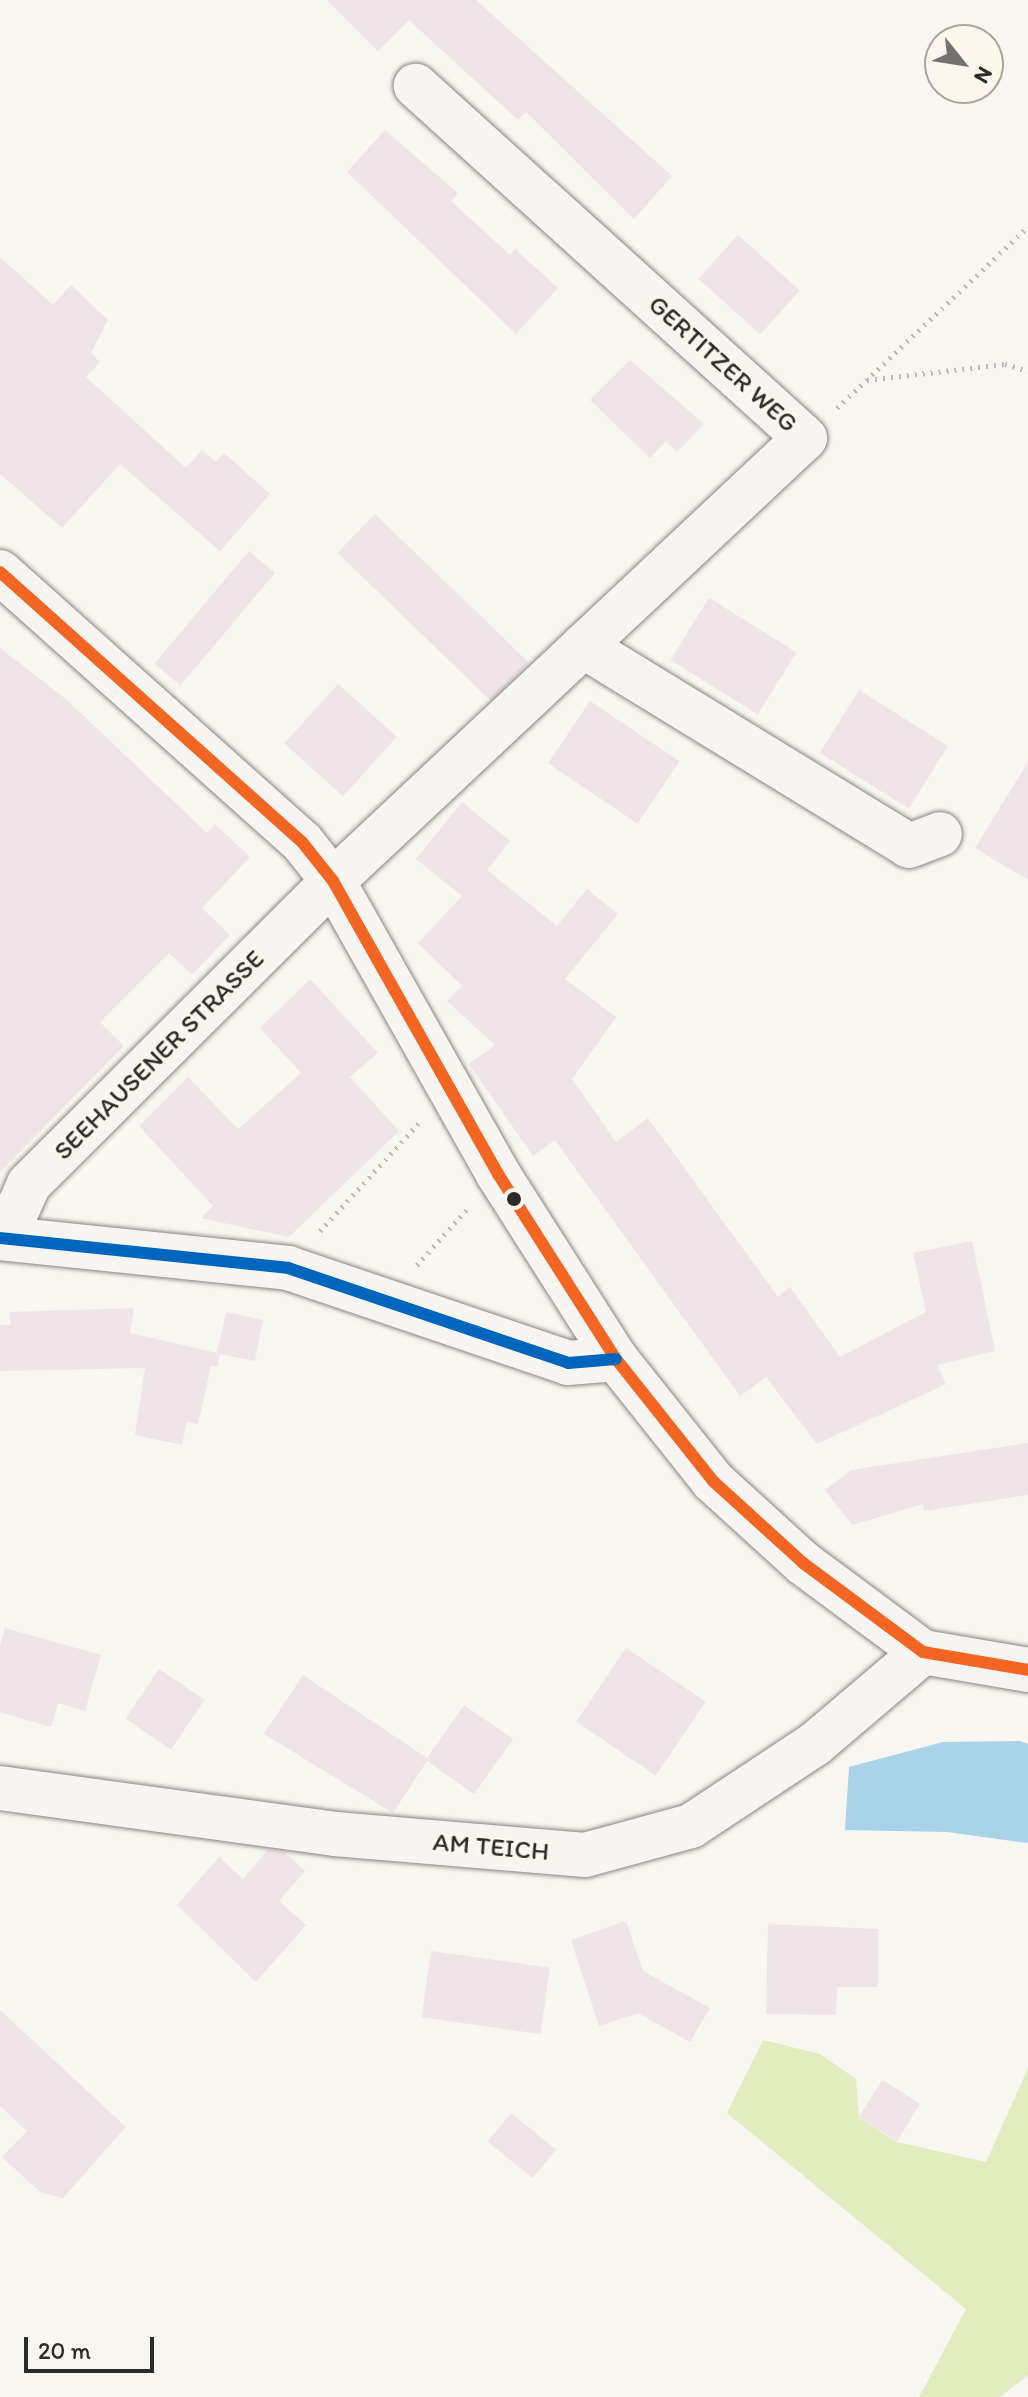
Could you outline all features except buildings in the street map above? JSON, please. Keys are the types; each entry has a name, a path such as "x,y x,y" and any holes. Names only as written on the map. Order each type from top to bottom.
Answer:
{"street":[{"name":"GERTITZER WEG","path":"333,881 805,438 416,86"},
{"path":"0,572 302,842 333,881 498,1174 616,1359 713,1481 803,1563 923,1652 1026,1672"},
{"path":"583,646 909,846 940,834"},
{"name":"SEEHAUSENER STRASSE","path":"2,1237 29,1184 333,881"},
{"path":"2,1237 288,1268 568,1363 616,1359"},
{"name":"AM TEICH","path":"0,1788 335,1834 585,1855 691,1826 815,1744 923,1652"}],"path":[{"path":"805,438 1028,227"},
{"path":"866,380 1005,364 1028,371"},
{"path":"288,1268 449,1090"},
{"path":"384,1301 498,1174"}],"green space":[{"path":"763,2040 820,2054 856,2079 859,2118 897,2142 986,2162 1028,2068 1028,2375 1000,2397 919,2397 966,2309 727,2113"}],"water":[{"path":"1020,1741 1028,1744 1028,1843 947,1832 845,1830 849,1767 943,1742"}],"transit line":[{"path":"0,572 302,842 333,881 498,1174 616,1359 713,1481 803,1563 923,1652 1028,1670"},
{"path":"0,1238 288,1268 568,1363 616,1359"}]}
